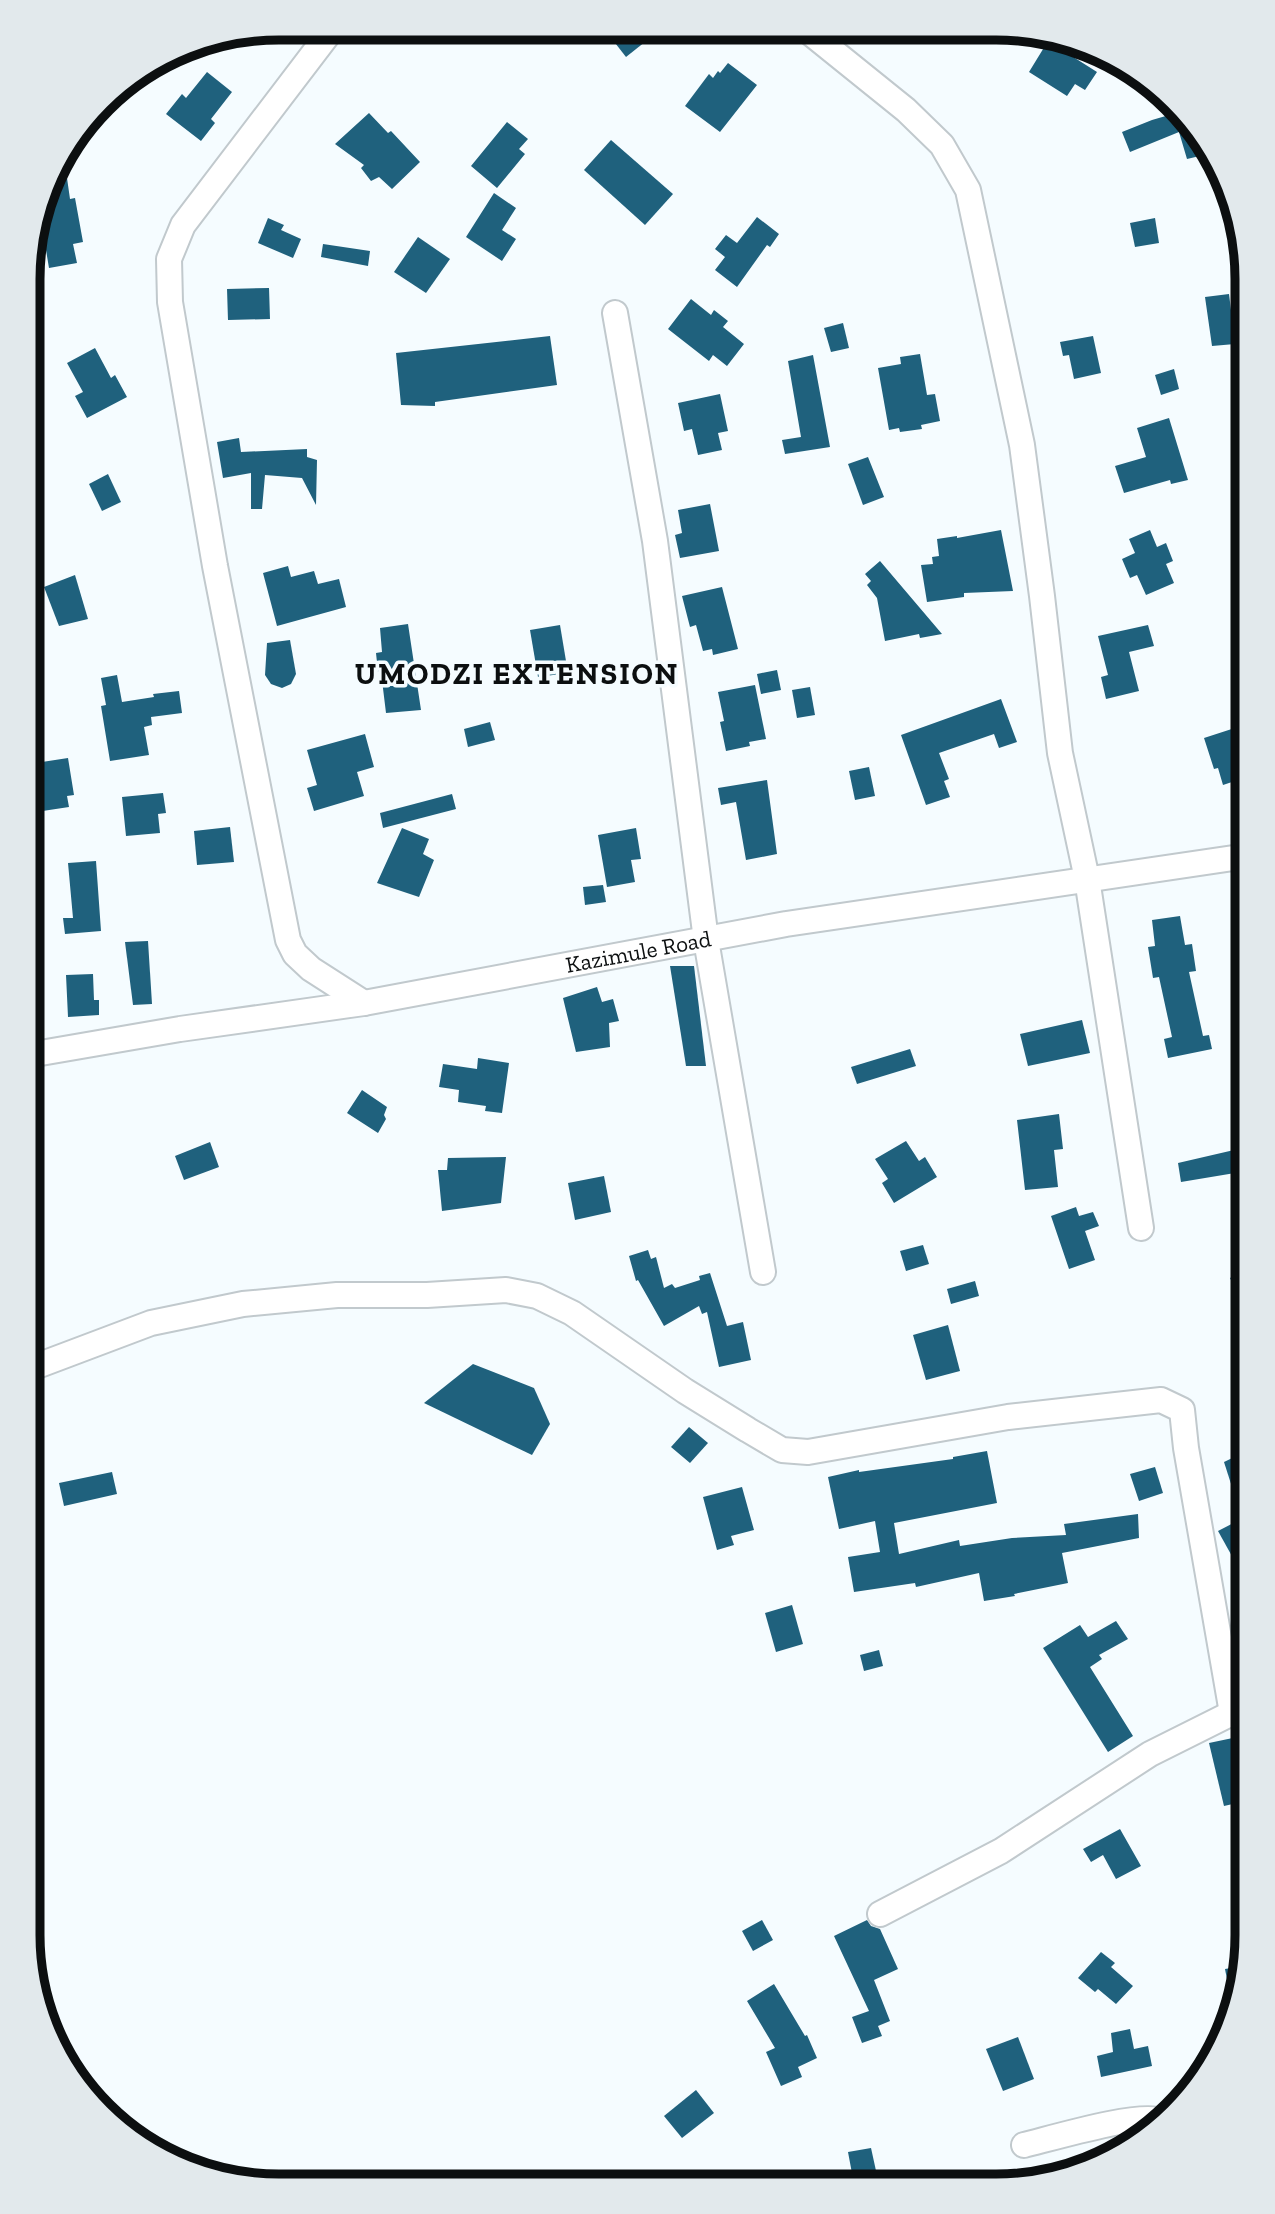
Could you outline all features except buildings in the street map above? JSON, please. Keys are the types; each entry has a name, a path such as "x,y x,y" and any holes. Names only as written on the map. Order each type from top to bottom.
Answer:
{"street":[{"path":"324,40 183,225 169,259 170,302 215,566 288,940 295,954 311,968 364,1003"},
{"path":"819,40 906,110 942,145 968,190 1022,445 1060,753 1087,879 1141,1228"},
{"path":"615,313 654,541 706,940 763,1272"},
{"name":"Kazimule Road","path":"40,1053 180,1029 364,1003 786,924 1235,858"},
{"path":"40,1364 151,1323 243,1304 337,1295 506,1290 537,1296 572,1313 685,1391 782,1450 808,1452 1008,1417 1161,1400 1182,1410 1186,1448 1234,1688"},
{"path":"880,1914 1001,1851 1150,1754 1234,1714"},
{"path":"1024,2145 1131,2120 1147,2119"}],"district":[{"name":"UMODZI EXTENSION","path":"517,674"}]}
